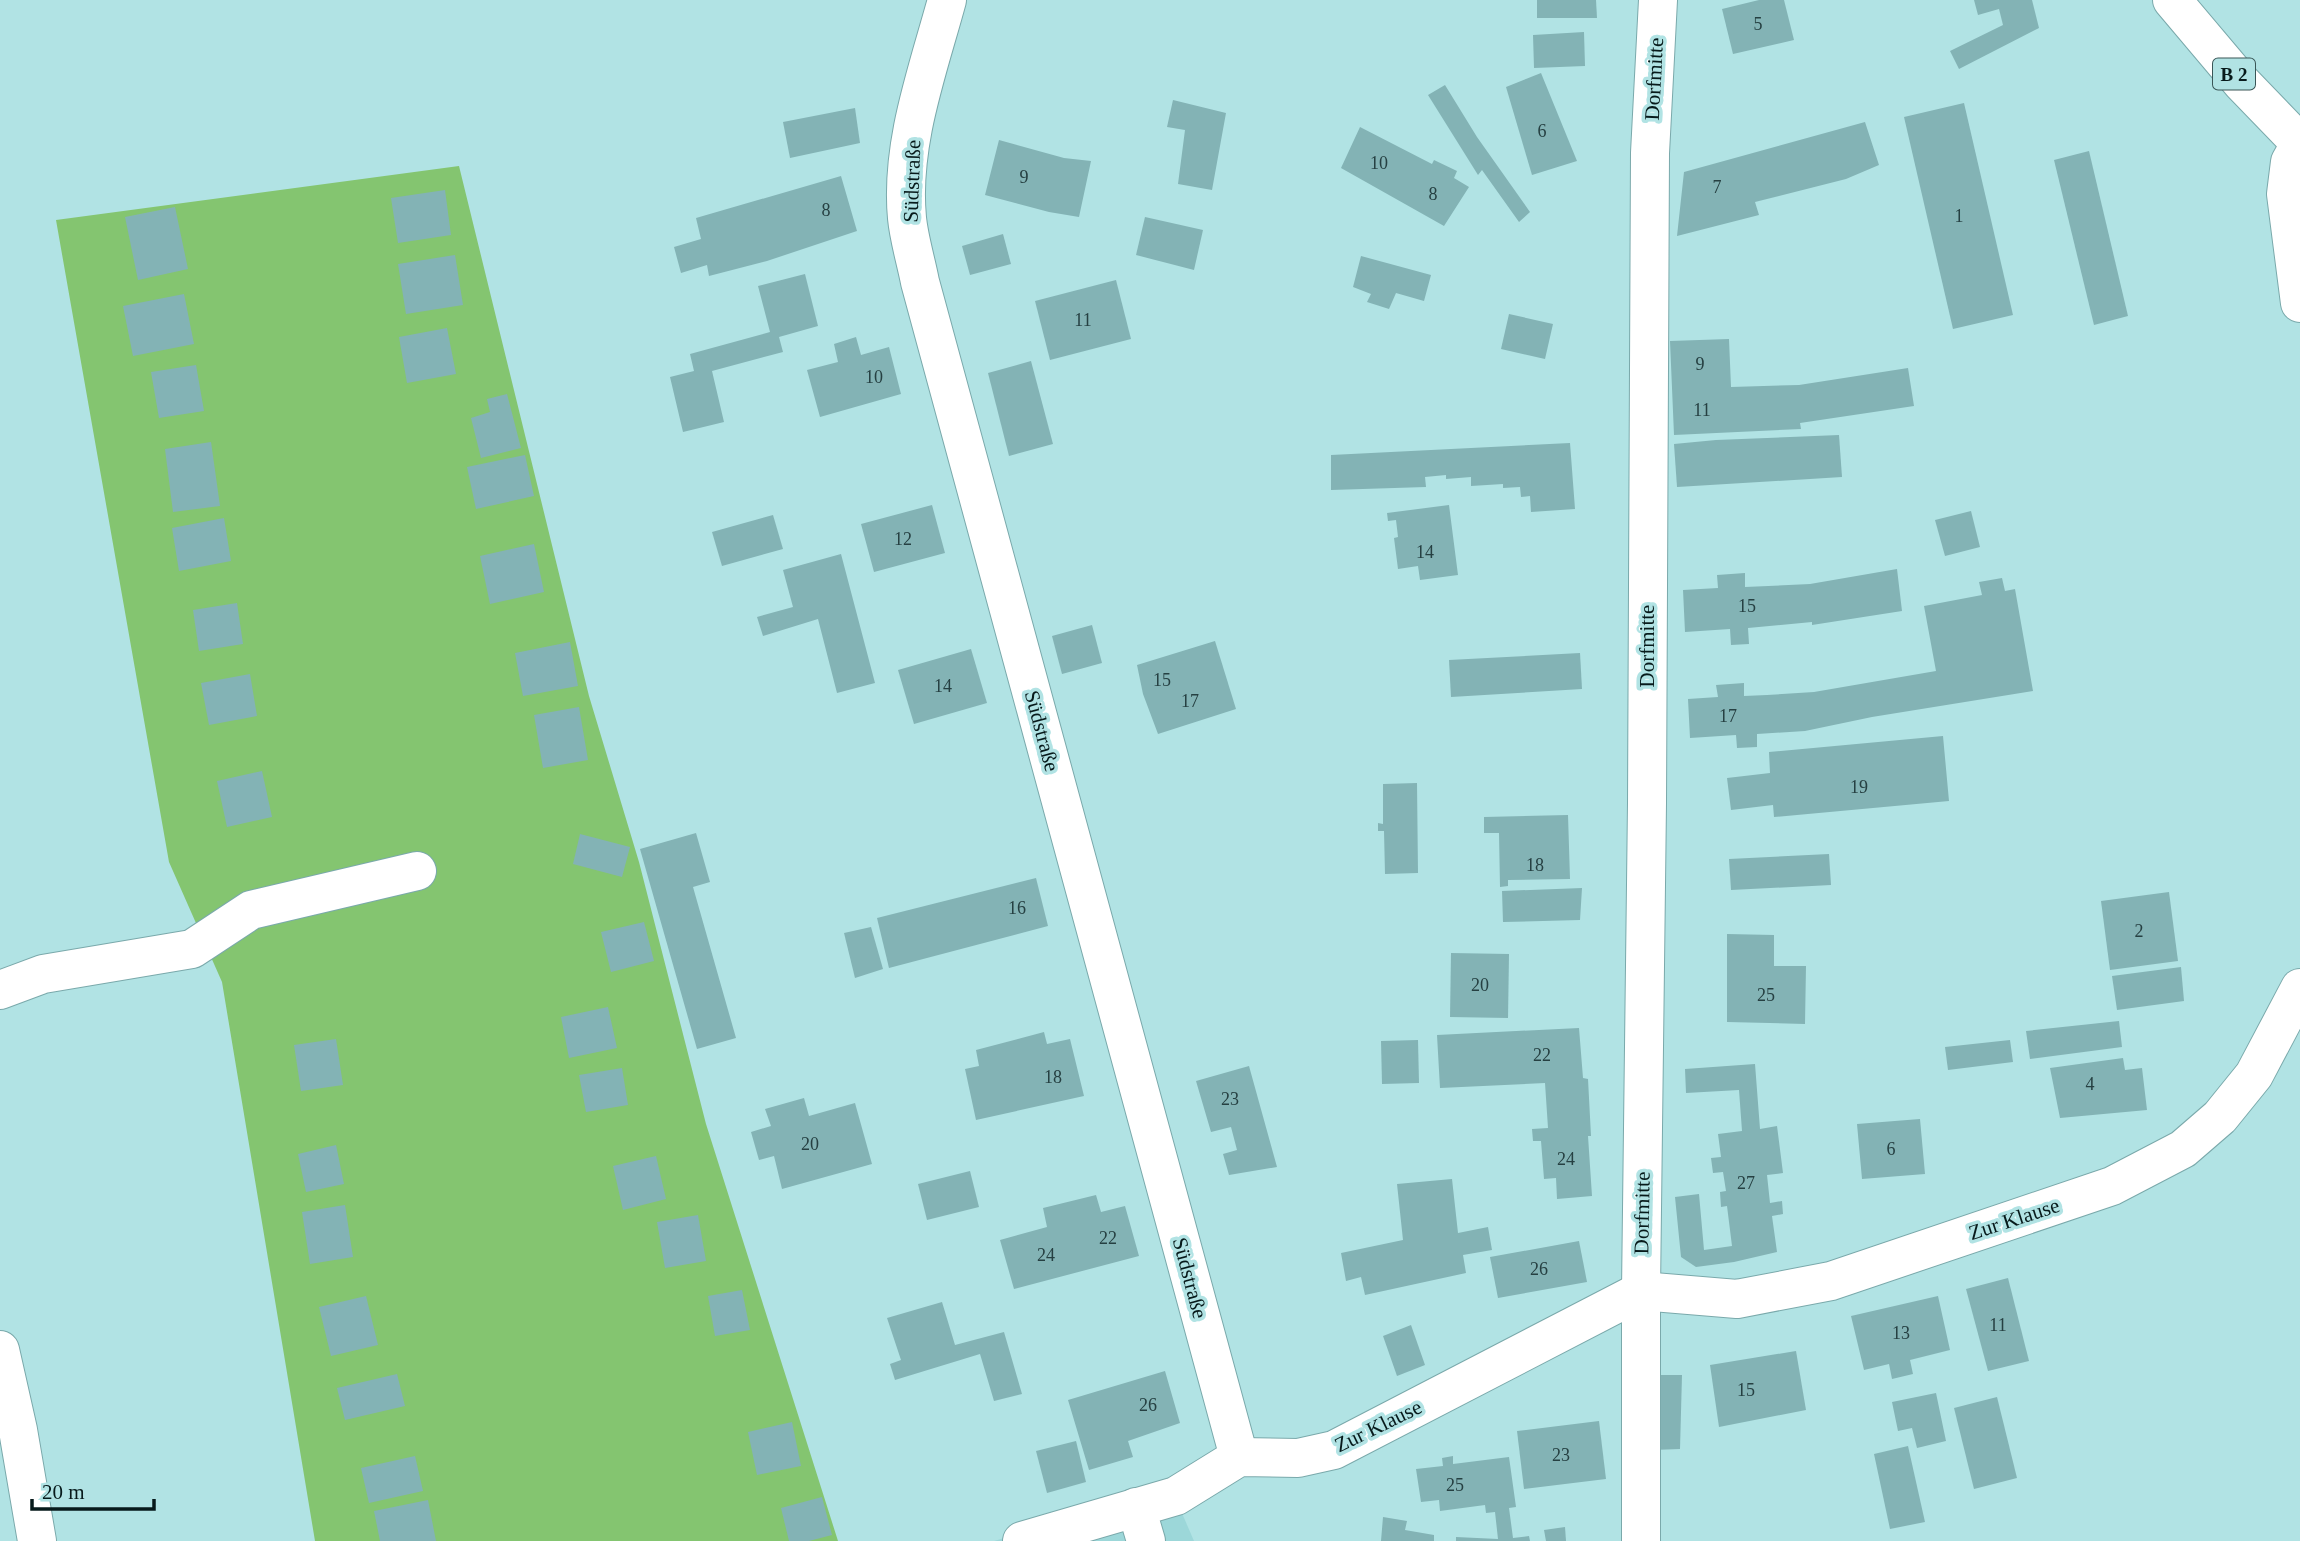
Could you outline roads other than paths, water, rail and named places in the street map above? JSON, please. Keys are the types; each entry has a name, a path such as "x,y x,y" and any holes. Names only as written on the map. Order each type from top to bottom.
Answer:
{"street":[{"name":"Südstraße","path":"947,0 908,154 907,218 927,309 1239,1457"},
{"name":"Dorfmitte","path":"1640,1291 1647,803 1650,153 1658,0"},
{"name":"B 2","path":"2172,0 2242,83 2300,144"},
{"path":"2300,144 2290,162 2286,194 2300,303"},
{"path":"0,990 43,974 192,949 251,910 417,871"},
{"name":"Zur Klause","path":"1239,1457 1298,1458 1334,1450 1640,1291 1737,1299 1831,1282 2112,1186 2183,1149 2220,1117 2254,1075 2300,988"},
{"path":"1640,1291 1641,1541"},
{"path":"0,1350 18,1430 37,1541"},
{"path":"1022,1541 1141,1524 1176,1496 1239,1457"}]}
